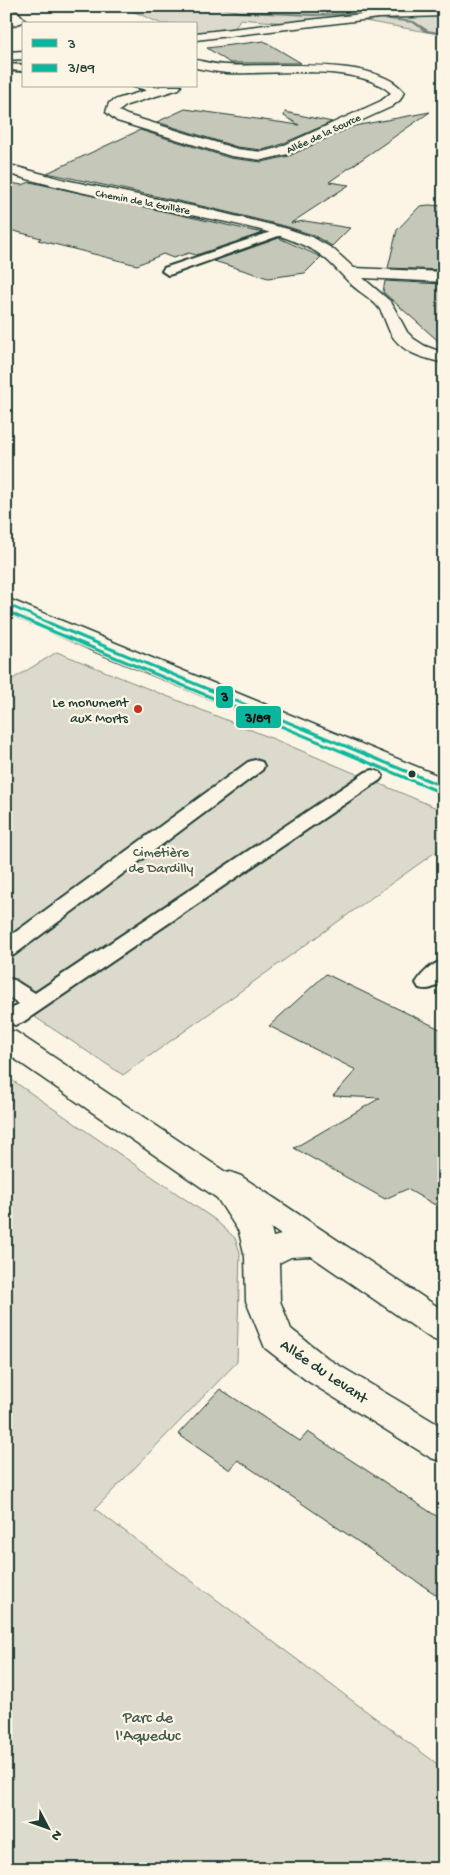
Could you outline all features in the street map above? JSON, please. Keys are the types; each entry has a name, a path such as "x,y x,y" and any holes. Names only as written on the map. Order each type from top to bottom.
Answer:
{"street":[{"path":"6,10 14,14 19,20 6,25"},
{"path":"198,37 379,14 444,13"},
{"path":"6,56 22,55"},
{"name":"Allée de la Source","path":"169,88 119,103 113,108 112,112 122,118 227,150 259,156 283,151 318,135 391,101 398,92 395,86 384,80 354,72 228,69 198,64"},
{"name":"Allée de la Source","path":"204,78 228,69"},
{"name":"Chemin de la Guillère","path":"6,168 73,187 150,201 297,236 322,249 339,261 387,308 407,343 431,355 444,358"},
{"path":"350,273 444,277"},
{"path":"6,604 444,787"},
{"name":"Allée du Levant","path":"10,1028 154,1138 228,1190 255,1229 262,1257 263,1301 277,1338 318,1370 444,1447"},
{"name":"Allée du Levant","path":"154,1138 234,1186 444,1329"},
{"path":"262,1257 292,1244 305,1242 321,1244"}],"lane":[{"path":"6,67 22,68"},
{"path":"146,88 160,91"},
{"path":"168,271 280,232"},
{"path":"6,950 254,766"},
{"path":"10,1028 35,1004 373,776"},
{"path":"428,983 444,967"},
{"path":"6,985 35,1004"}],"green space":[{"path":"121,6 444,6 444,35 359,20 403,14 397,10 287,23 240,19 235,28 198,33 198,22 157,22"},
{"name":"Cimetière de Dardilly","path":"57,652 276,740 444,811 444,846 123,1075 6,998 6,683"},
{"name":"Parc de l'Aqueduc","path":"6,1076 214,1219 235,1238 240,1252 237,1362 95,1509 440,1766 444,1764 444,1869 6,1869"}],"building":[{"path":"264,41 301,63 230,63 207,48"},
{"path":"185,109 299,125 284,116 285,112 332,122 277,146 262,150 237,147 157,122"},
{"path":"430,112 329,182 349,185 291,223 305,221 350,228 332,246 313,235 288,227 206,207 47,173 140,130 230,158 262,162 289,156 354,126"},
{"path":"6,182 22,185 30,182 263,233 196,255 189,253 173,258 163,254 137,265 38,240 41,238 6,229"},
{"path":"420,206 444,206 444,270 388,268 397,230"},
{"path":"279,238 321,257 305,273 268,278 214,261"},
{"path":"385,281 444,284 444,346 383,292"},
{"path":"326,974 444,1031 444,1210 407,1189 385,1199 294,1148 380,1098 333,1096 356,1070 269,1026"},
{"path":"220,1389 300,1441 308,1432 444,1521 444,1600 238,1460 230,1470 178,1434"}],"waterway":[{"path":"211,6 240,12 313,15 348,14 414,22 427,31 444,34"}],"transit line":[{"name":"3","path":"6,604 97,644 444,787"},
{"name":"3/89","path":"6,611 95,650 442,793"}],"place":[{"name":"Le monument aux Morts","path":"138,709"}]}
